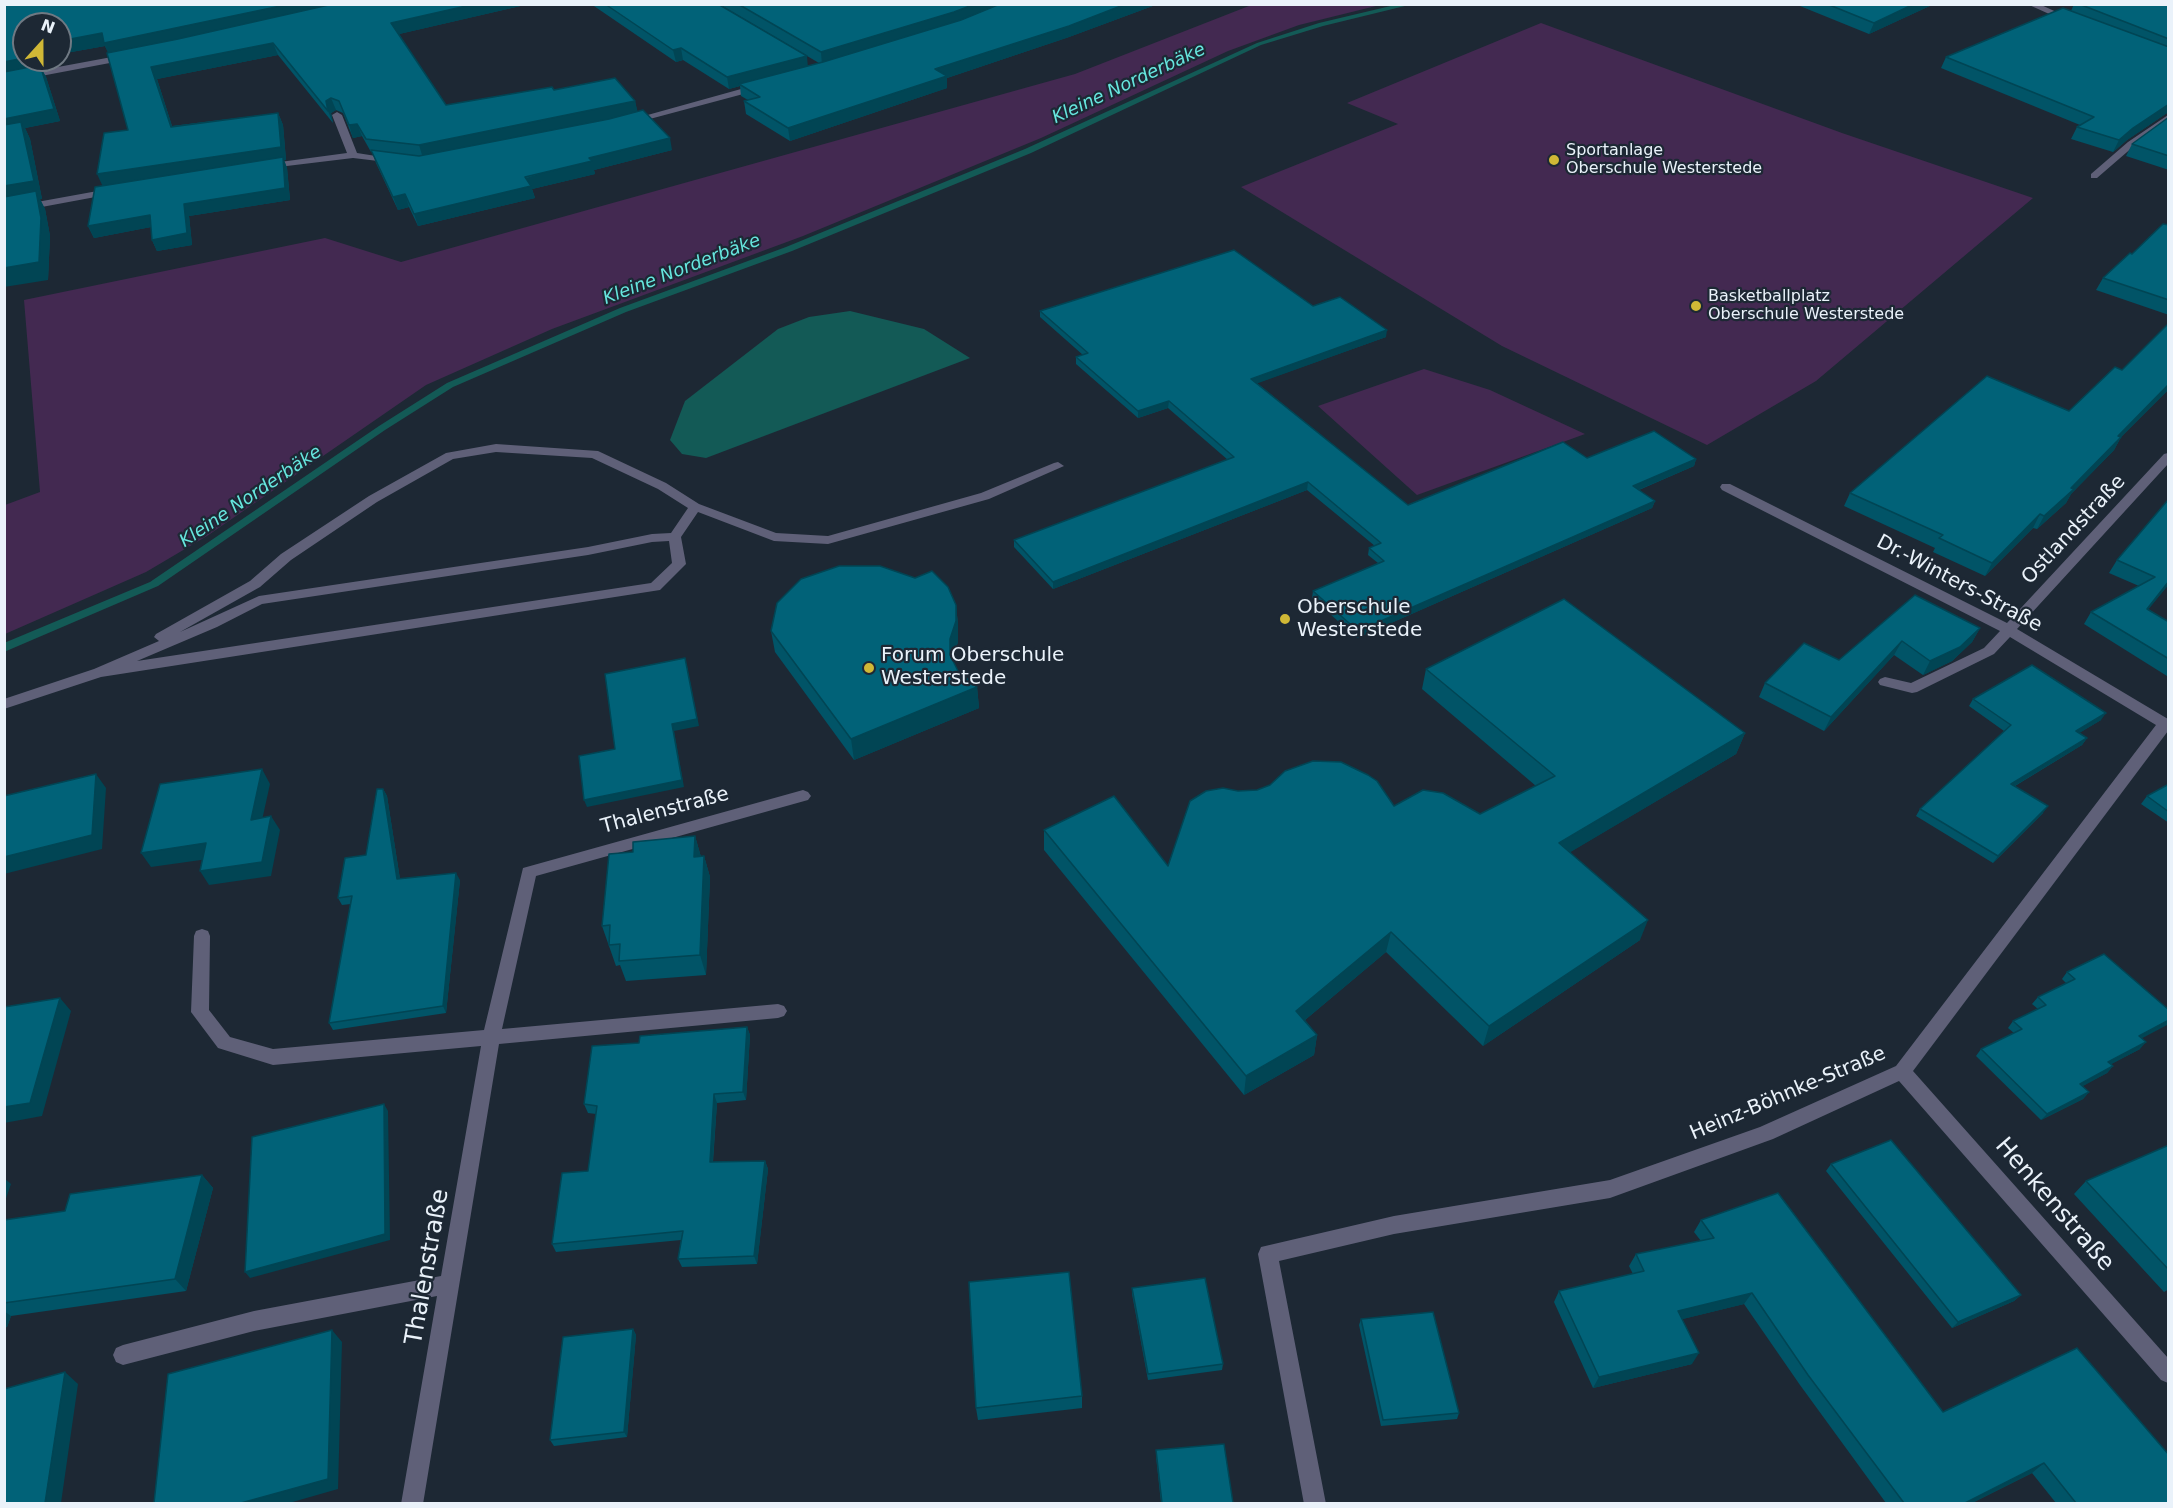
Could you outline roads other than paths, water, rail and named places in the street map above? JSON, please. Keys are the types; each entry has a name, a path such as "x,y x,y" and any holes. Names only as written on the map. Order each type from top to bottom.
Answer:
{"street":[{"path":"2031,4 2082,24"},
{"path":"4,80 138,55"},
{"path":"621,124 764,86"},
{"path":"337,115 353,155"},
{"path":"2094,176 2131,144 2169,118"},
{"path":"258,168 353,155 404,162"},
{"path":"4,211 123,189"},
{"path":"99,672 255,584 286,557 373,499 450,456 496,448 594,454 662,486 695,507 774,537 828,540 985,496 1058,466"},
{"name":"Ostlandstraße","path":"1885,682 1912,688 1989,651 2169,457"},
{"name":"Dr.-Winters-Straße","path":"1726,487 2009,630 2167,725"},
{"path":"99,672 655,587 679,564 675,537 695,507"},
{"path":"4,704 99,672 212,624 259,600 588,551 652,538 675,537"},
{"name":"Heinz-Böhnke-Straße","path":"1315,1503 1268,1254 1394,1225 1610,1189 1766,1133 1902,1071 2167,725"},
{"name":"Thalenstraße","path":"412,1503 491,1039 529,872 803,796"},
{"path":"202,936 200,1012 224,1043 273,1057 491,1039 778,1011"},
{"name":"Henkenstraße","path":"1902,1071 2169,1373"},
{"path":"123,1355 254,1321 450,1284"}],"waterway":[{"name":"Kleine Norderbäke","path":"4,648 154,584 382,428 450,385 623,310 789,249 1028,151 1259,44 1321,24 1410,4"}],"place":[{"name":"Sportanlage Oberschule Westerstede","path":"1554,160"},
{"name":"Basketballplatz Oberschule Westerstede","path":"1696,306"},
{"name":"Oberschule Westerstede","path":"1285,619"},
{"name":"Forum Oberschule Westerstede","path":"869,668"}]}
